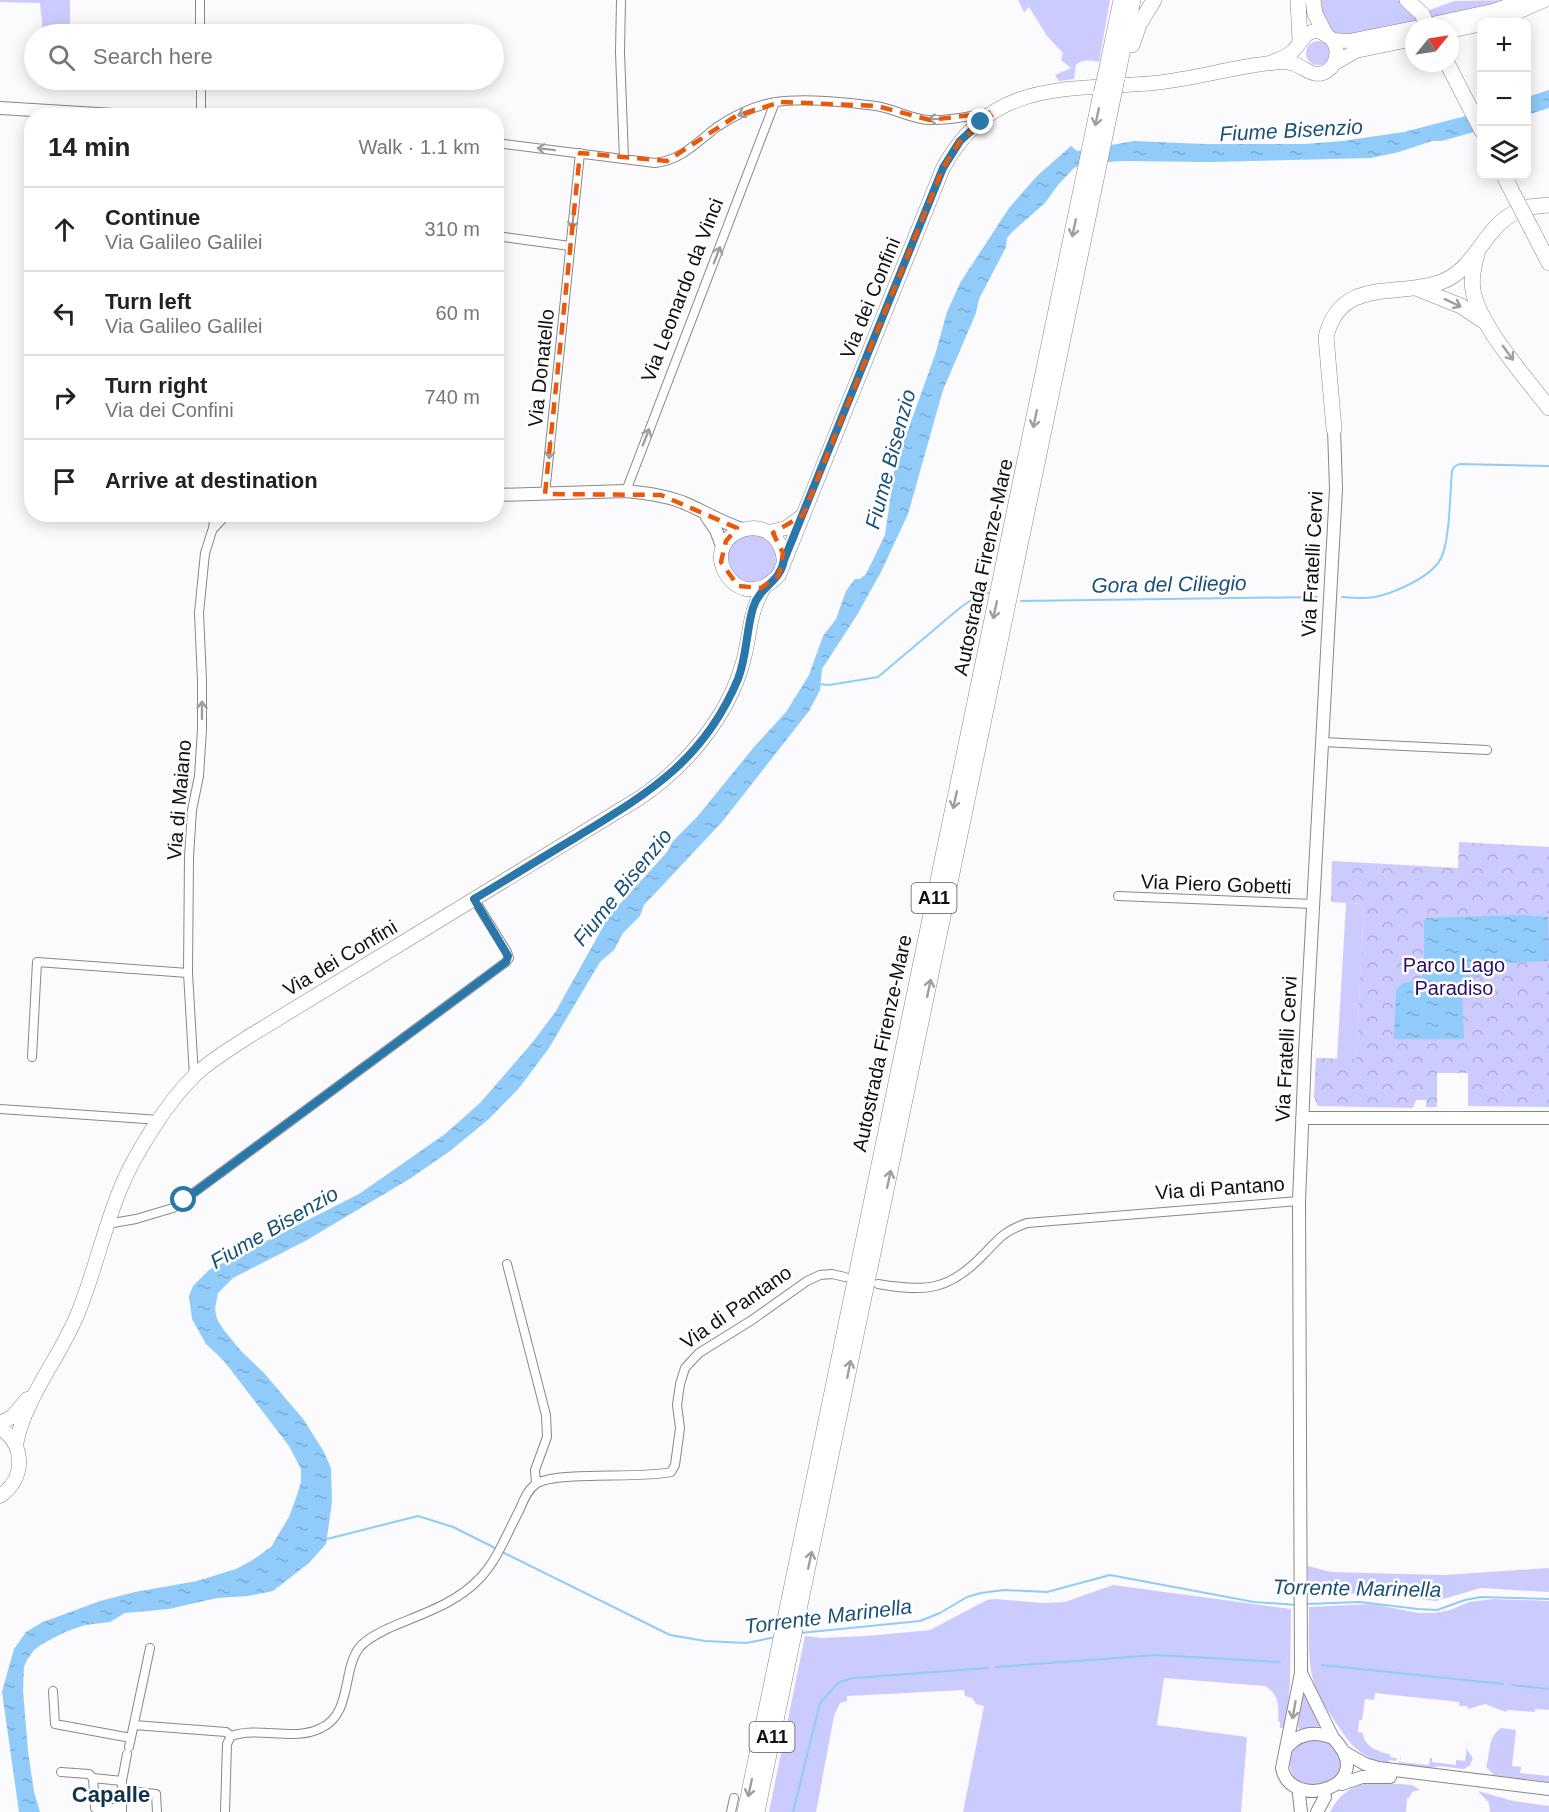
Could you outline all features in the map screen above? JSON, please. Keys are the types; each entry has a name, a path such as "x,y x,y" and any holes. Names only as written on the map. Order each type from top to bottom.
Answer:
{"highway":[{"name":"Autostrada Firenze-Mare","path":"1111,82 1121,0"},
{"name":"Autostrada Firenze-Mare","path":"745,1812 781,1666 798,1618 1111,82 1133,0"},
{"path":"1111,82 1131,50 1139,25 1154,0"},
{"path":"1298,0 1298,44"},
{"path":"1313,0 1315,14 1329,37"},
{"path":"1407,0 1419,14"},
{"path":"1452,72 1479,126"},
{"name":"Autostrada Firenze-Mare","path":"758,1812 781,1666 784,1625 1093,169"},
{"path":"1506,180 1549,263"},
{"path":"1529,207 1549,205"},
{"path":"1334,429 1326,337 1336,311 1354,298 1380,290 1416,288 1451,278 1465,266 1498,224 1514,213"},
{"path":"1482,243 1472,281 1477,303 1487,324 1549,408"},
{"path":"1416,288 1461,306 1487,324"}],"main road":[{"path":"1272,62 1288,55 1304,36 1315,32 1349,41 1419,14 1493,11 1524,0"},
{"path":"1501,18 1545,0"},
{"path":"1459,29 1477,25"},
{"path":"1329,37 1337,51 1335,63"},
{"path":"1272,62 1290,63 1318,74 1356,51 1405,41"},
{"path":"1298,44 1297,61 1301,67"},
{"name":"Via dei Confini","path":"0,1496 12,1486 18,1475 20,1458 16,1445 20,1427 78,1313 120,1190 160,1120 194,1076 248,1037 638,799 667,778 694,751 736,684 746,649 752,609 764,587 779,575 943,168 960,141 995,112 1030,96 1052,90 1179,80 1272,62"},
{"path":"768,532 786,528 803,515"},
{"path":"723,549 730,536 742,529 755,527 768,532 781,546 784,560"},
{"name":"Via dei Confini","path":"723,549 721,562 724,571 738,586 746,616 746,649"},
{"path":"738,586 753,590 764,587"},
{"name":"Via dei Confini","path":"0,1423 18,1411 43,1378"},
{"path":"0,1428 16,1445"}],"street":[{"path":"200,0 200,24"},
{"path":"621,0 620,52 624,159"},
{"path":"201,90 201,108"},
{"path":"504,144 652,163 672,160 684,154 729,120 752,109 775,102 876,106 930,120 995,112"},
{"name":"Via Leonardo da Vinci","path":"626,491 775,102"},
{"path":"0,108 24,109"},
{"name":"Via Donatello","path":"545,494 580,153"},
{"path":"504,237 570,246"},
{"name":"Via Fratelli Cervi","path":"1301,1812 1299,1794 1291,1790 1283,1776 1283,1759 1301,1672 1299,1201 1336,489 1334,429"},
{"path":"504,495 626,491 672,498 720,522 742,529"},
{"path":"704,513 716,530 723,549"},
{"name":"Via di Maiano","path":"194,1076 188,973 189,856 192,810 199,776 202,729 199,613 205,553 214,522"},
{"name":"Via di Maiano","path":"213,528 219,522"},
{"path":"1322,742 1487,750"},
{"name":"Via Piero Gobetti","path":"1118,896 1313,904"},
{"path":"107,1224 159,1214 173,1208 506,962 508,956 474,899"},
{"path":"32,1057 37,962 188,973"},
{"path":"0,1109 160,1120"},
{"path":"1302,1118 1549,1118"},
{"name":"Via di Pantano","path":"878,1284 920,1290 939,1286 971,1268 1008,1230 1027,1223 1299,1201"},
{"path":"225,1812 227,1744 231,1736 244,1732 314,1732 324,1728 339,1710 354,1656 360,1647 378,1634 456,1598 470,1589 492,1563 526,1496 536,1483 535,1470 547,1437 546,1415 507,1264"},
{"name":"Via di Pantano","path":"536,1483 553,1479 645,1476 671,1472 675,1465 680,1428 677,1406 685,1368 699,1353 752,1320 807,1281 820,1275 832,1274 845,1277"},
{"path":"93,1778 96,1810 121,1810 121,1786 150,1648"},
{"name":"Via Fratelli Cervi","path":"1301,1672 1333,1738 1344,1752"},
{"path":"52,1691 55,1724 129,1746"},
{"path":"134,1725 226,1732 231,1736"},
{"path":"1287,1747 1302,1735 1314,1732 1333,1738"},
{"path":"1342,1784 1347,1768 1344,1752"},
{"path":"1344,1752 1365,1764 1378,1768 1549,1789"},
{"path":"61,1772 89,1774 93,1778 156,1794 156,1812"},
{"path":"1317,1812 1325,1797 1342,1784 1362,1777 1383,1776 1549,1795"},
{"path":"1299,1794 1325,1797"},
{"path":"731,1812 734,1798"}],"highlighted area":[{"path":"781,102 877,106 930,120 995,112 960,141 943,168 803,515 773,533 783,553 779,575 761,588 738,586 721,562 726,541 737,528 661,495 545,494 580,153 667,161 736,116"}],"green space":[{"path":"0,0 70,0 70,24 42,24 40,3 0,2"},
{"path":"1018,0 1110,0 1099,62 1089,60 1081,62 1076,65 1074,79 1059,81 1055,75 1071,68 1061,60 1063,53 1047,36 1029,7 1024,12"},
{"path":"1316,0 1401,0 1427,11 1454,1 1517,0 1439,18 1405,18 1405,26 1347,39 1333,34"},
{"path":"1318,41 1327,44 1330,53 1327,62 1318,65 1309,62 1306,53 1309,44"},
{"path":"747,535 757,535 769,542 776,554 776,564 769,576 757,583 747,583 732,572 728,564 728,554 739,539"},
{"name":"Parco Lago Paradiso","path":"1459,842 1549,847 1549,1107 1468,1106 1468,1073 1437,1073 1437,1107 1426,1107 1426,1100 1416,1100 1413,1108 1318,1106 1314,1097 1316,1058 1356,1059 1364,904 1331,902 1332,861 1458,868"},
{"path":"1346,903 1364,904 1356,1060 1337,1059"},
{"path":"1308,1566 1331,1572 1444,1575 1549,1568 1549,1592 1481,1588 1436,1601 1372,1593 1308,1595"},
{"path":"1113,1585 1291,1609 1290,1683 1286,1728 1280,1728 1276,1697 1265,1686 1164,1678 1157,1725 1247,1737 1241,1812 963,1812 984,1706 976,1704 972,1698 965,1696 964,1690 847,1696 847,1701 840,1703 834,1716 816,1812 769,1812 805,1636 822,1638 867,1636 930,1630 987,1600 1065,1602"},
{"path":"1494,1599 1549,1601 1549,1710 1535,1709 1535,1712 1507,1710 1506,1712 1485,1704 1468,1709 1467,1706 1459,1706 1459,1702 1375,1693 1374,1700 1365,1699 1358,1732 1363,1733 1372,1748 1390,1754 1390,1757 1397,1758 1396,1761 1389,1760 1389,1764 1371,1758 1352,1745 1320,1699 1312,1677 1309,1654 1309,1607 1373,1604 1418,1613 1434,1613 1450,1610 1469,1602"},
{"path":"1300,1684 1321,1726 1298,1729"},
{"path":"1501,1728 1516,1730 1512,1766 1521,1767 1520,1773 1549,1776 1549,1782 1494,1775 1486,1767 1491,1741"},
{"path":"1468,1738 1467,1750 1473,1758 1470,1765 1464,1769 1440,1766 1426,1769 1391,1764 1399,1763 1401,1755 1400,1762 1429,1765 1430,1758 1432,1758 1432,1762 1456,1765 1456,1760 1465,1761"},
{"path":"1322,1739 1336,1749 1340,1755 1340,1767 1333,1781 1328,1788 1296,1783 1290,1765 1292,1751 1303,1743"},
{"path":"1370,1782 1412,1785 1420,1790 1412,1792 1407,1798 1406,1812 1330,1812 1346,1792"},
{"path":"1478,1791 1513,1801 1549,1806 1549,1812 1490,1812 1489,1803"}],"water":[{"path":"1549,90 1549,108 1531,114 1531,96"},
{"path":"1477,113 1477,131 1371,158 1211,162 1120,161 1080,165 1074,168 1058,185 1045,203 1007,238 1006,247 979,299 976,313 943,390 908,514 881,572 857,615 822,669 820,690 809,711 722,822 644,905 640,916 623,933 614,950 600,962 549,1048 520,1087 489,1119 450,1151 411,1178 307,1240 233,1278 218,1293 215,1309 217,1319 223,1329 304,1420 331,1468 332,1502 326,1544 309,1563 273,1591 248,1596 217,1598 169,1609 125,1613 110,1622 85,1625 65,1632 34,1650 24,1667 23,1691 28,1751 34,1792 40,1812 19,1812 2,1692 14,1649 26,1632 43,1622 100,1601 197,1581 236,1569 271,1547 289,1517 297,1495 301,1482 301,1469 289,1446 224,1361 206,1344 192,1319 189,1296 193,1286 209,1270 359,1194 445,1134 480,1103 532,1043 556,1011 609,916 667,852 673,841 697,817 786,712 809,675 823,636 836,619 846,591 855,579 860,579 866,574 885,535 895,466 935,355 947,312 960,283 1009,208 1037,176 1071,146 1077,151 1134,141 1305,144 1404,132"},
{"path":"1525,915 1548,917 1549,959 1547,961 1504,963 1483,975 1464,980 1462,987 1464,1037 1462,1039 1394,1039 1396,990 1403,983 1420,979 1424,972 1424,921 1427,918"}],"waterway":[{"name":"Gora del Ciliegio","path":"1342,597 1371,598 1383,595 1412,583 1430,572 1444,550 1454,467 1459,464 1549,466"},
{"name":"Gora del Ciliegio","path":"819,684 829,685 878,677 961,607 976,597 988,593"},
{"name":"Gora del Ciliegio","path":"1021,601 1317,597"},
{"name":"Torrente Marinella","path":"327,1539 418,1516 453,1527 497,1549"},
{"name":"Torrente Marinella","path":"502,1552 670,1635 705,1641 746,1643 776,1637"},
{"name":"Torrente Marinella","path":"800,1633 920,1621 940,1613 967,1597 981,1593 1004,1590 1047,1592 1110,1575 1254,1602 1297,1605"},
{"name":"Torrente Marinella","path":"1306,1604 1360,1602 1437,1610 1481,1597 1549,1599"},
{"path":"996,1667 1156,1655 1280,1662"},
{"path":"1322,1665 1503,1684"},
{"path":"793,1812 820,1703 839,1682 854,1678 988,1668"},
{"path":"1512,1685 1549,1689"}],"district":[{"name":"Capalle","path":"111,1794"}],"route":[{"path":"184,1200 506,962 508,956 474,899 645,795 676,769 702,741 736,684 744,659 752,609 764,587 772,582 782,569 943,168 960,141 981,122"}],"water label":[{"name":"Fiume Bisenzio","path":"1291,130"},
{"name":"Fiume Bisenzio","path":"890,459"},
{"name":"Fiume Bisenzio","path":"622,887"},
{"name":"Fiume Bisenzio","path":"274,1227"}]}
